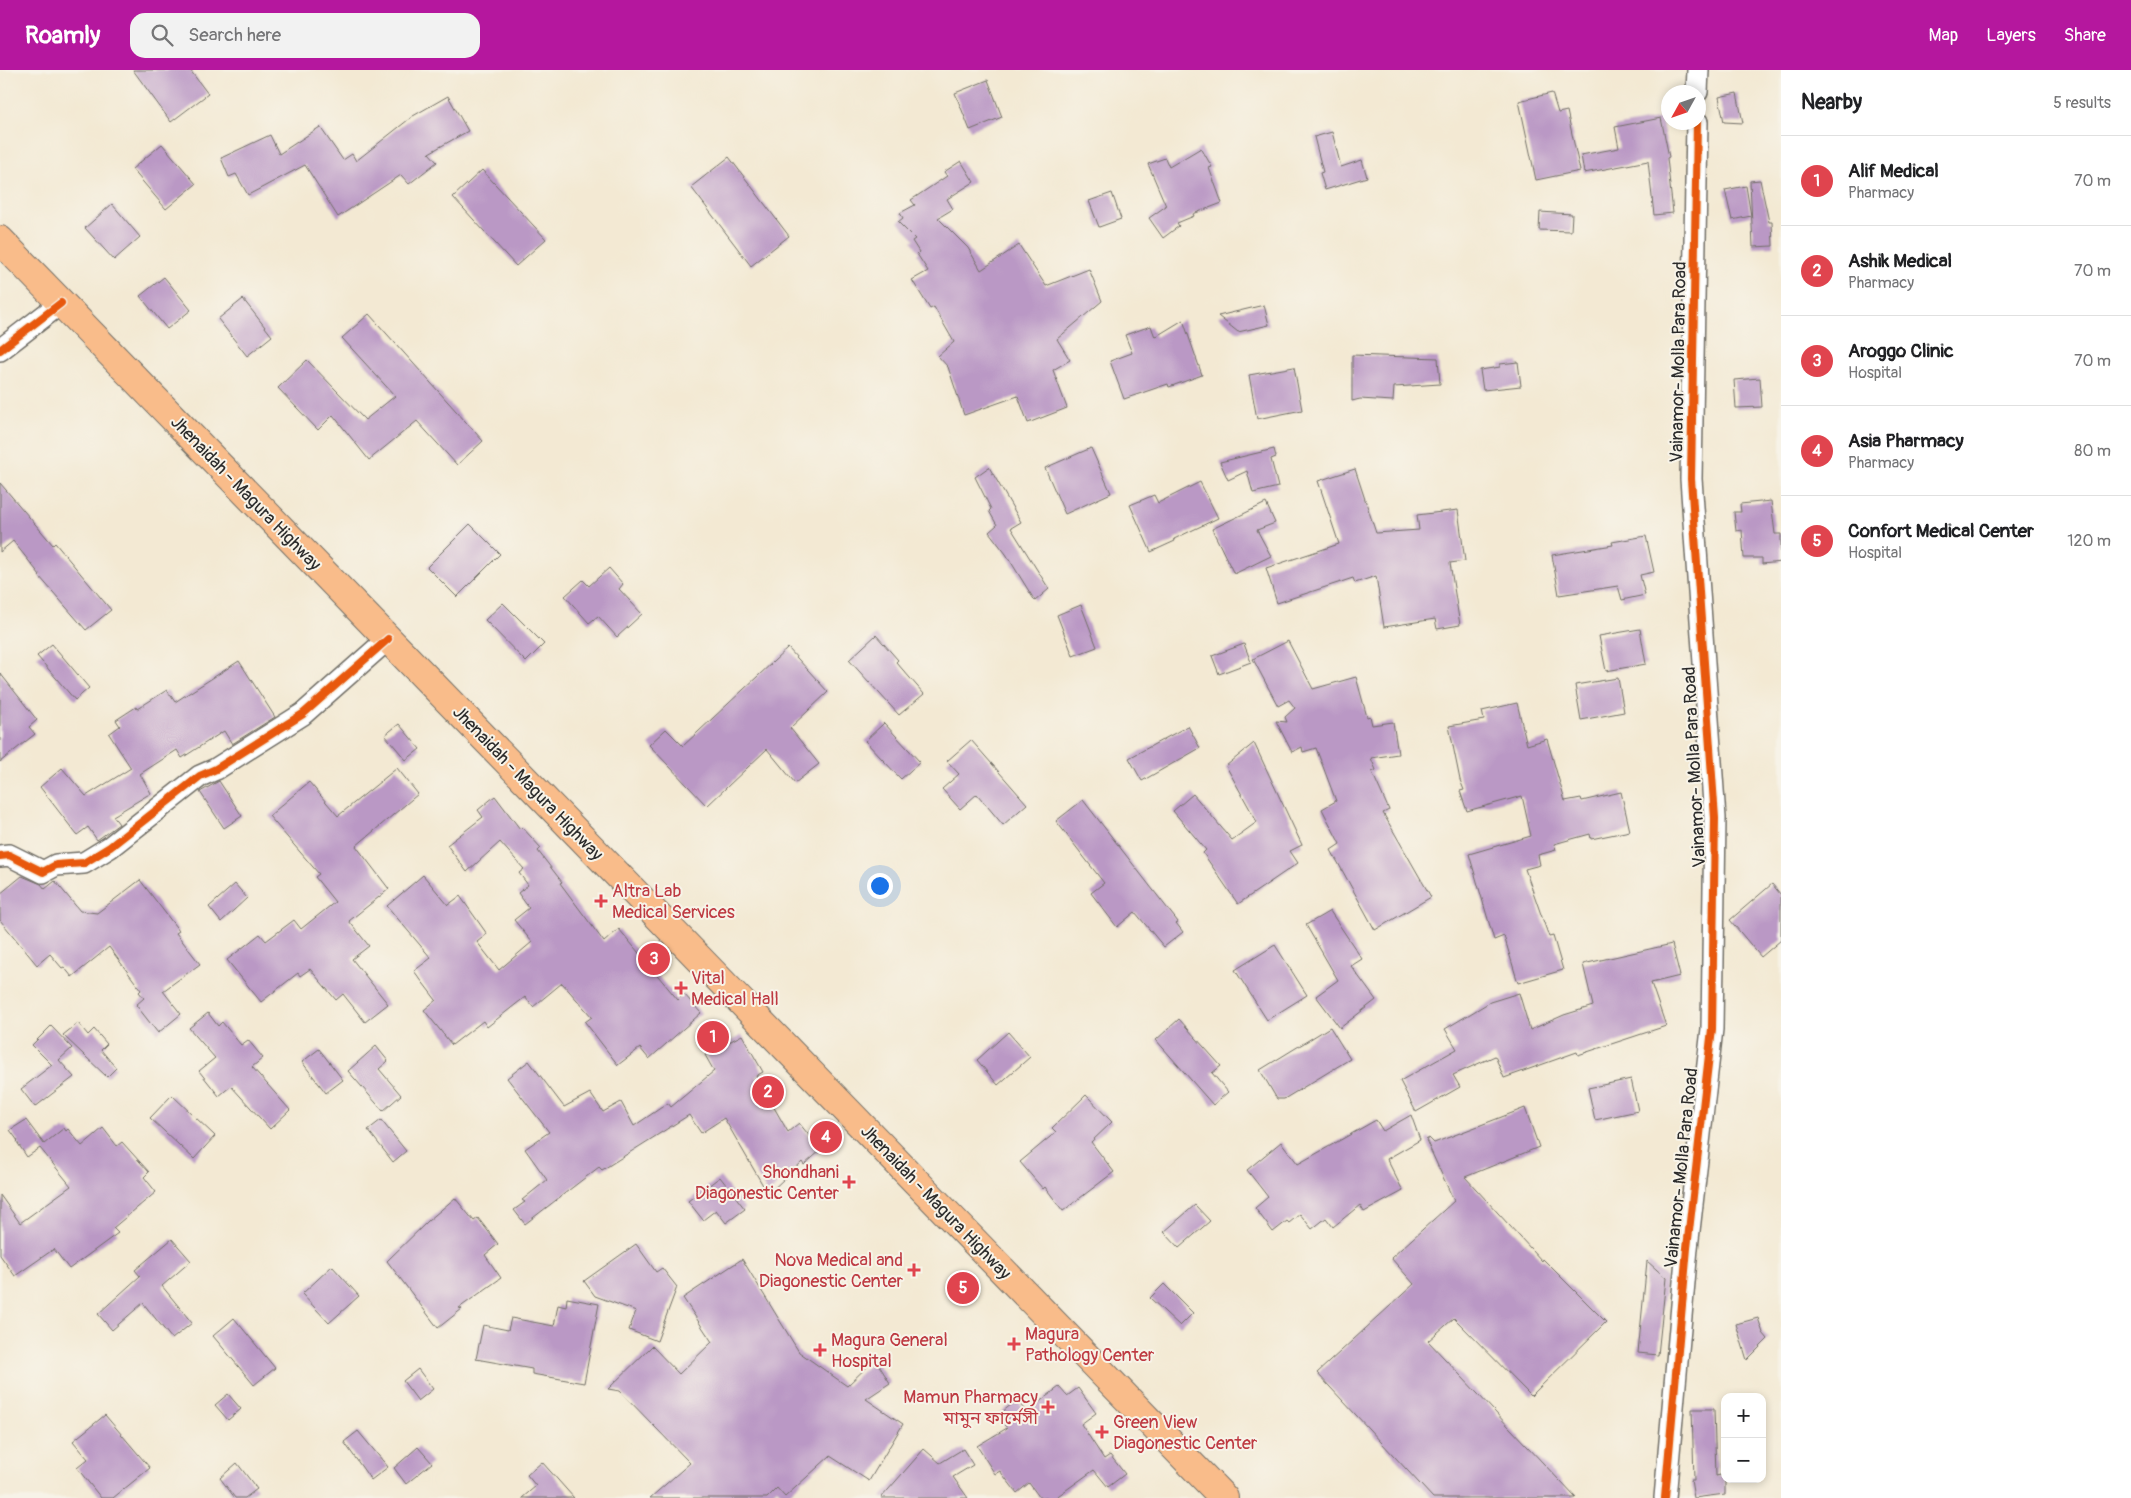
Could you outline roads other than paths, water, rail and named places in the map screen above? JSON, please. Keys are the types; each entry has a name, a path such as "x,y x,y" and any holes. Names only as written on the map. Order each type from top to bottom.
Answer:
{"highway":[{"name":"Jhenaidah - Magura Highway","path":"0,240 1224,1498"}],"street":[{"path":"1697,85 1698,70"},
{"name":"Vainamor- Molla Para Road","path":"1665,1498 1687,1248 1712,1029 1716,818 1691,479 1697,130"},
{"path":"0,350 62,303"},
{"path":"0,856 9,855 43,872 56,865 84,863 110,847 200,776 216,769 302,714 388,639"}],"place":[{"name":"Altra Lab Medical Services","path":"601,901"},
{"name":"Aroggo Clinic","path":"654,959"},
{"name":"Vital Medical Hall","path":"681,988"},
{"name":"Alif Medical","path":"713,1037"},
{"name":"Ashik Medical","path":"768,1092"},
{"name":"Asia Pharmacy","path":"826,1137"},
{"name":"Shondhani Diagonestic Center","path":"849,1182"},
{"name":"Nova Medical and Diagonestic Center","path":"914,1270"},
{"name":"Confort Medical Center","path":"963,1288"},
{"name":"Magura Pathology Center","path":"1014,1344"},
{"name":"Magura General Hospital","path":"820,1350"},
{"name":"Mamun Pharmacy মামুন ফার্মেসী","path":"1048,1407"},
{"name":"Green View Diagonestic Center","path":"1102,1432"}]}
